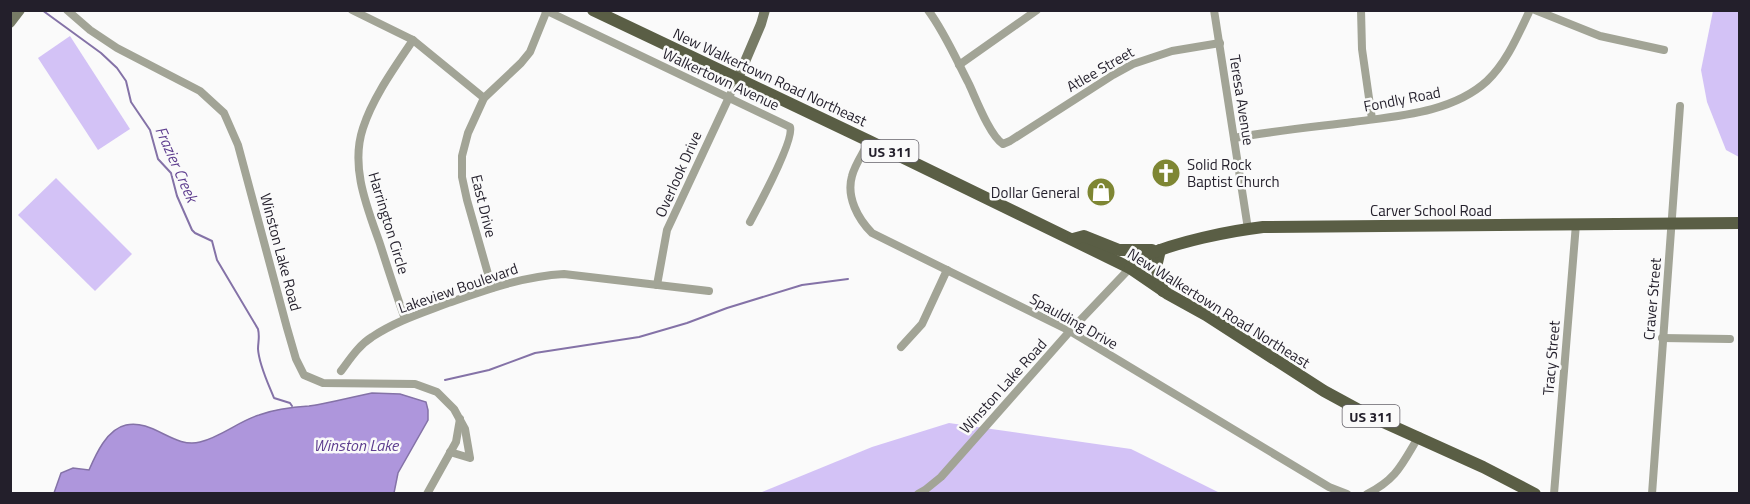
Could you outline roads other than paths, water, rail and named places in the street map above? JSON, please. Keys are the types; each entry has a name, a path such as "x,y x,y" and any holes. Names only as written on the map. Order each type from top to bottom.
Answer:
{"main road":[{"name":"New Walkertown Road Northeast","path":"594,10 1130,268 1324,391 1370,416 1419,436 1535,494"},
{"name":"Carver School Road","path":"1130,268 1142,256 1160,250 1248,229 1282,226 1740,223"},
{"path":"1072,240 1084,236 1119,250 1160,250 1156,267 1163,291"}],"street":[{"path":"10,23 20,10"},
{"name":"Winston Lake Road","path":"68,10 90,30 117,48 200,90 224,113 238,145 287,328 296,359 304,375 323,383 403,383 424,386 442,395 465,429 470,458 450,452"},
{"path":"352,10 413,40 484,98"},
{"path":"738,78 765,10"},
{"path":"928,10 959,65 1037,10"},
{"name":"Teresa Avenue","path":"1214,10 1248,229"},
{"path":"1361,10 1362,49 1372,119"},
{"name":"Fondly Road","path":"1234,138 1372,119 1445,105 1459,100 1479,87 1496,71 1530,10"},
{"path":"1535,10 1600,36 1664,50"},
{"name":"Walkertown Avenue","path":"546,11 788,125 792,129 787,146 750,222"},
{"name":"East Drive","path":"492,288 467,200 462,168 468,133 484,98 530,52 546,11"},
{"name":"Harrington Circle","path":"405,319 368,210 359,177 357,151 363,127 374,104 413,40"},
{"name":"Atlee Street","path":"959,65 990,126 1003,144 1133,64 1172,51 1220,43"},
{"name":"Overlook Drive","path":"657,285 667,230 738,78"},
{"name":"Craver Street","path":"1652,494 1680,106"},
{"name":"Spaulding Drive","path":"869,141 852,176 851,189 855,208 862,223 872,233 1070,331 1329,487 1347,494"},
{"name":"Tracy Street","path":"1554,494 1576,224"},
{"name":"Winston Lake Road","path":"918,494 941,477 1070,331 1130,268"},
{"path":"902,347 922,324 947,270"},
{"name":"Lakeview Boulevard","path":"341,371 356,351 370,338 405,319 492,288 541,275 564,274 709,291"},
{"path":"1662,338 1730,339"},
{"path":"427,494 456,442 460,419"},
{"path":"1367,494 1395,476 1419,436"}],"water":[{"name":"Winston Lake","path":"372,393 400,394 426,402 428,410 428,420 398,473 394,493 54,493 61,473 73,468 89,470 108,437 119,427 136,424 181,441 200,442 265,413"}],"waterway":[{"name":"Frazier Creek","path":"42,10 101,53 117,68 126,81 131,102 150,130 158,159 171,173 177,196 192,230 212,241 217,260 258,329 260,361 274,398 290,403 292,406"},
{"path":"445,380 489,370 535,353 639,337 802,285 848,279"}],"place":[{"name":"Solid Rock Baptist Church","path":"1166,173"},
{"name":"Dollar General","path":"1101,192"}]}
